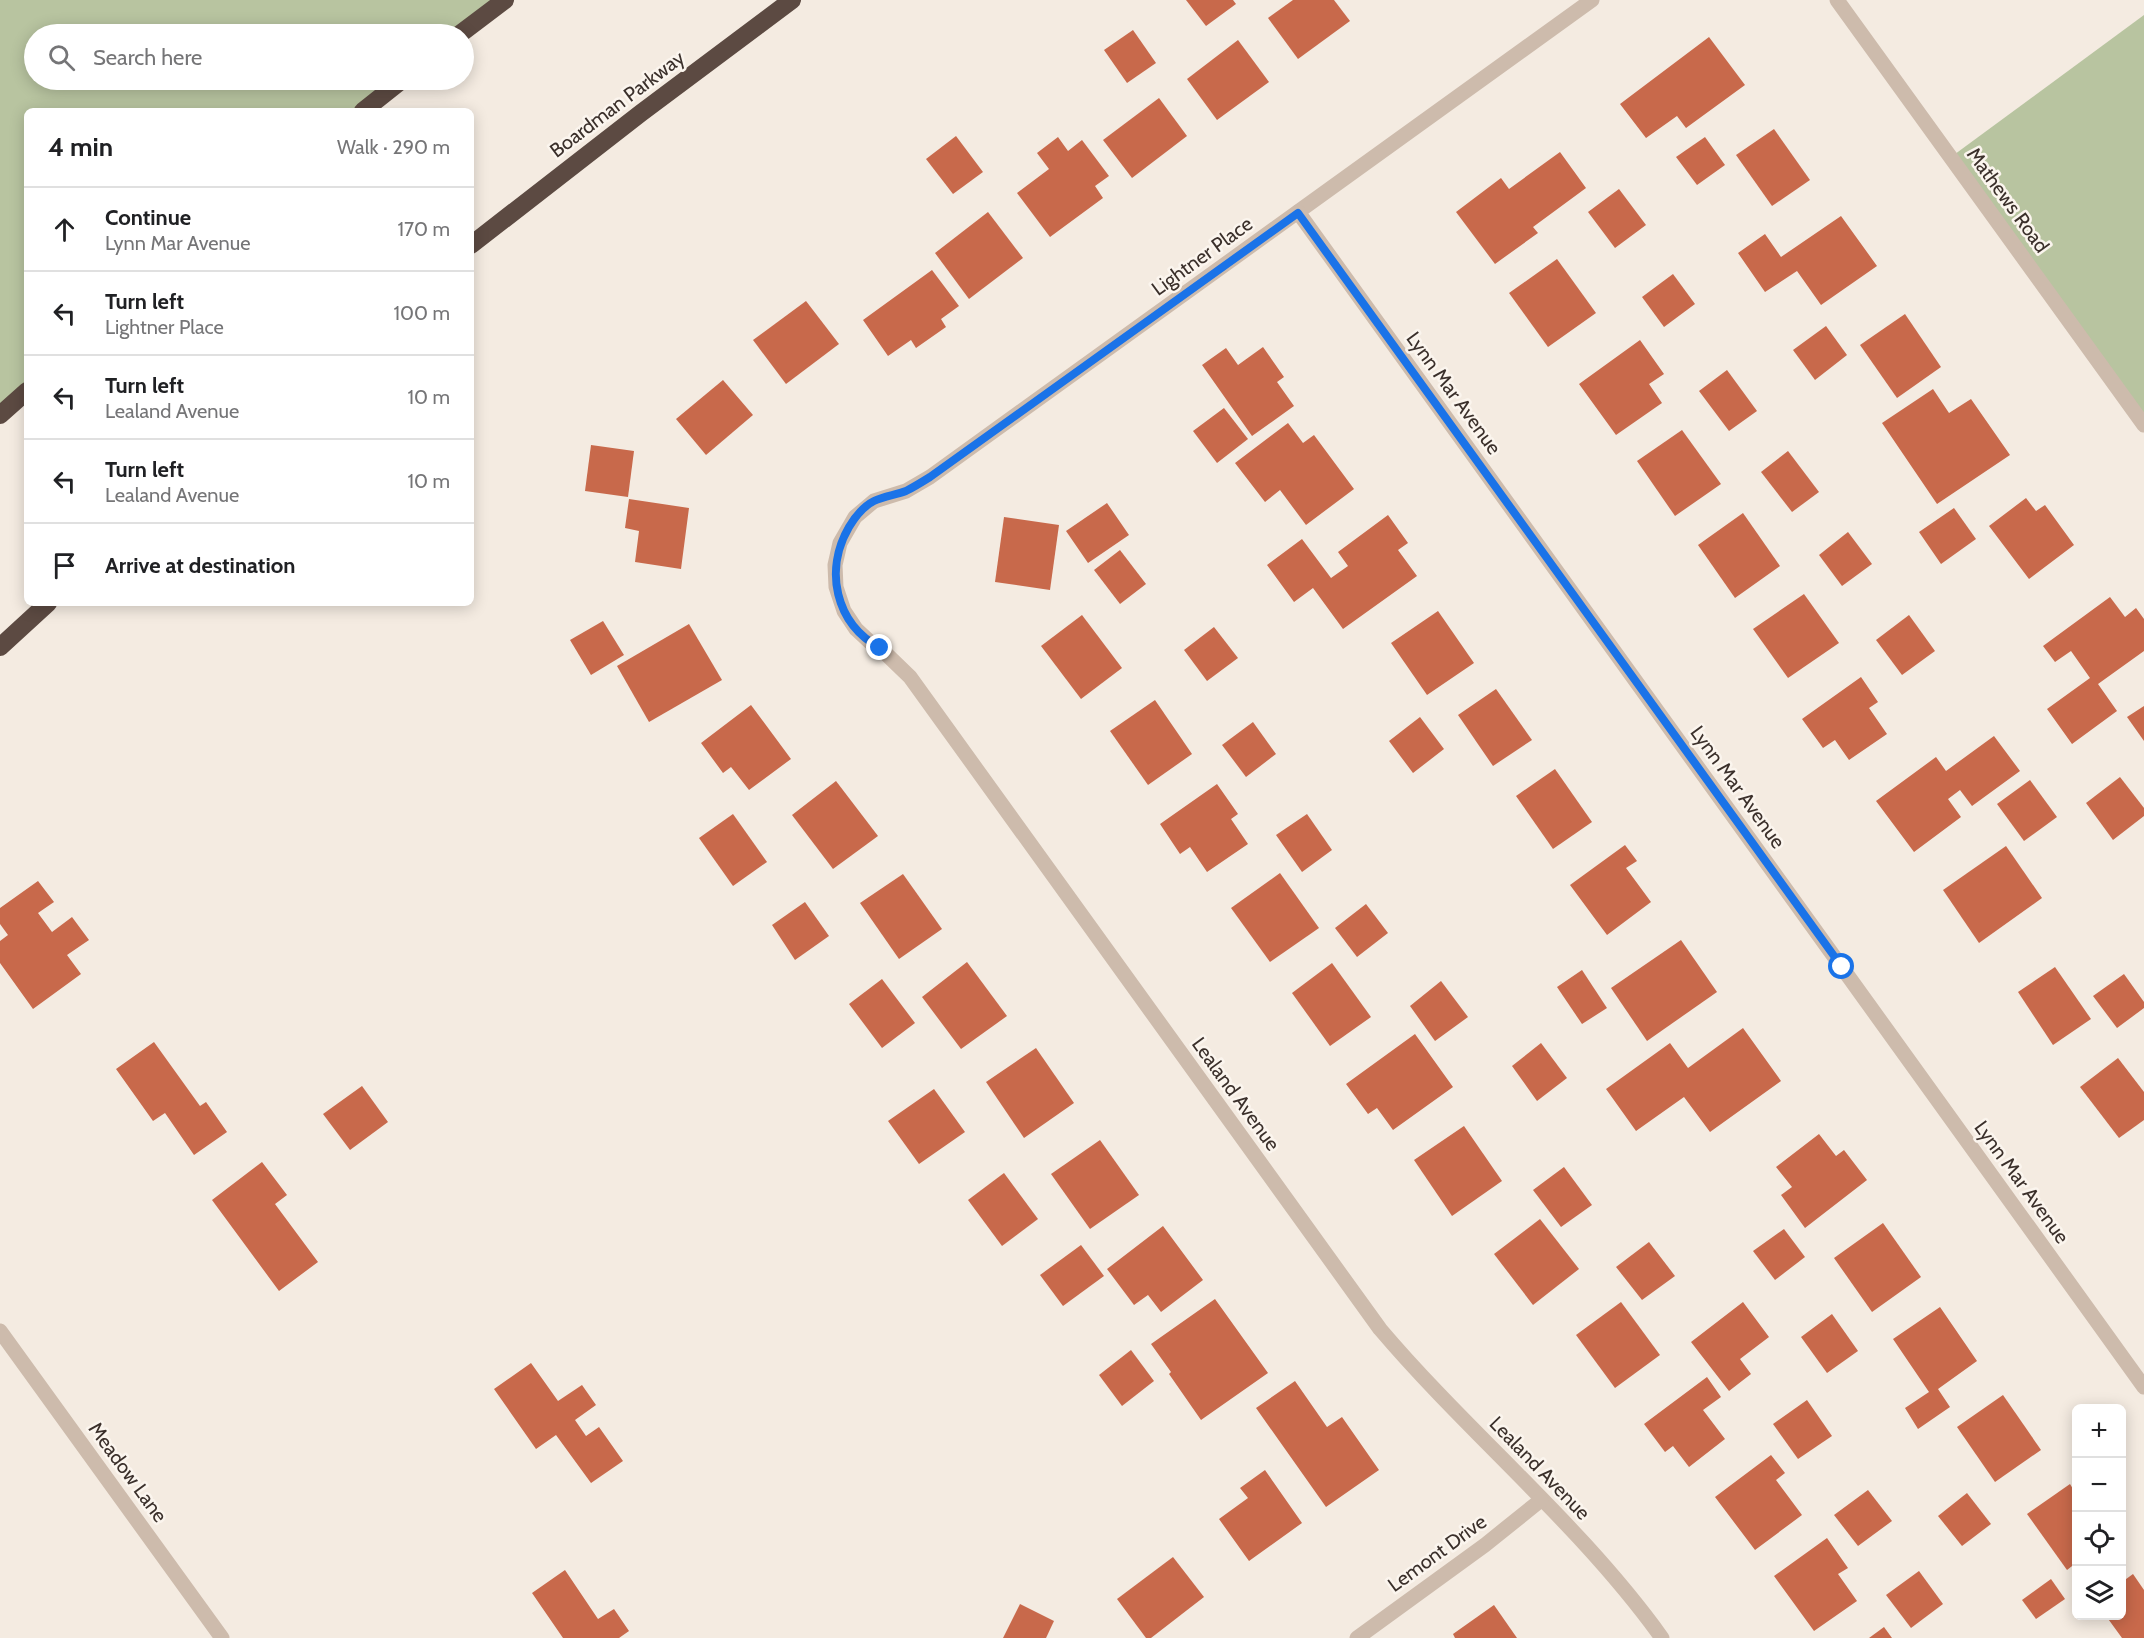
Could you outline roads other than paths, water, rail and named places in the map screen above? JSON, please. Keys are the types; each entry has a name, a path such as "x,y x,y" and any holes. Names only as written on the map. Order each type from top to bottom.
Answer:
{"highway":[{"path":"473,24 505,0"},
{"name":"Boardman Parkway","path":"474,243 792,0"},
{"path":"367,108 389,90"},
{"path":"0,415 24,394"},
{"path":"0,647 45,606"}],"street":[{"name":"Lightner Place","path":"840,543 855,517 874,501 906,491 930,477 1592,0"},
{"name":"Mathews Road","path":"1838,0 2144,425"},
{"name":"Lynn Mar Avenue","path":"1298,213 2144,1387"},
{"name":"Lealand Avenue","path":"840,543 835,565 836,587 844,611 856,629 910,677 1380,1329 1415,1371 1604,1564 1662,1638"},
{"name":"Meadow Lane","path":"0,1331 222,1638"},
{"name":"Lemont Drive","path":"1357,1638 1485,1545 1541,1500"}]}
